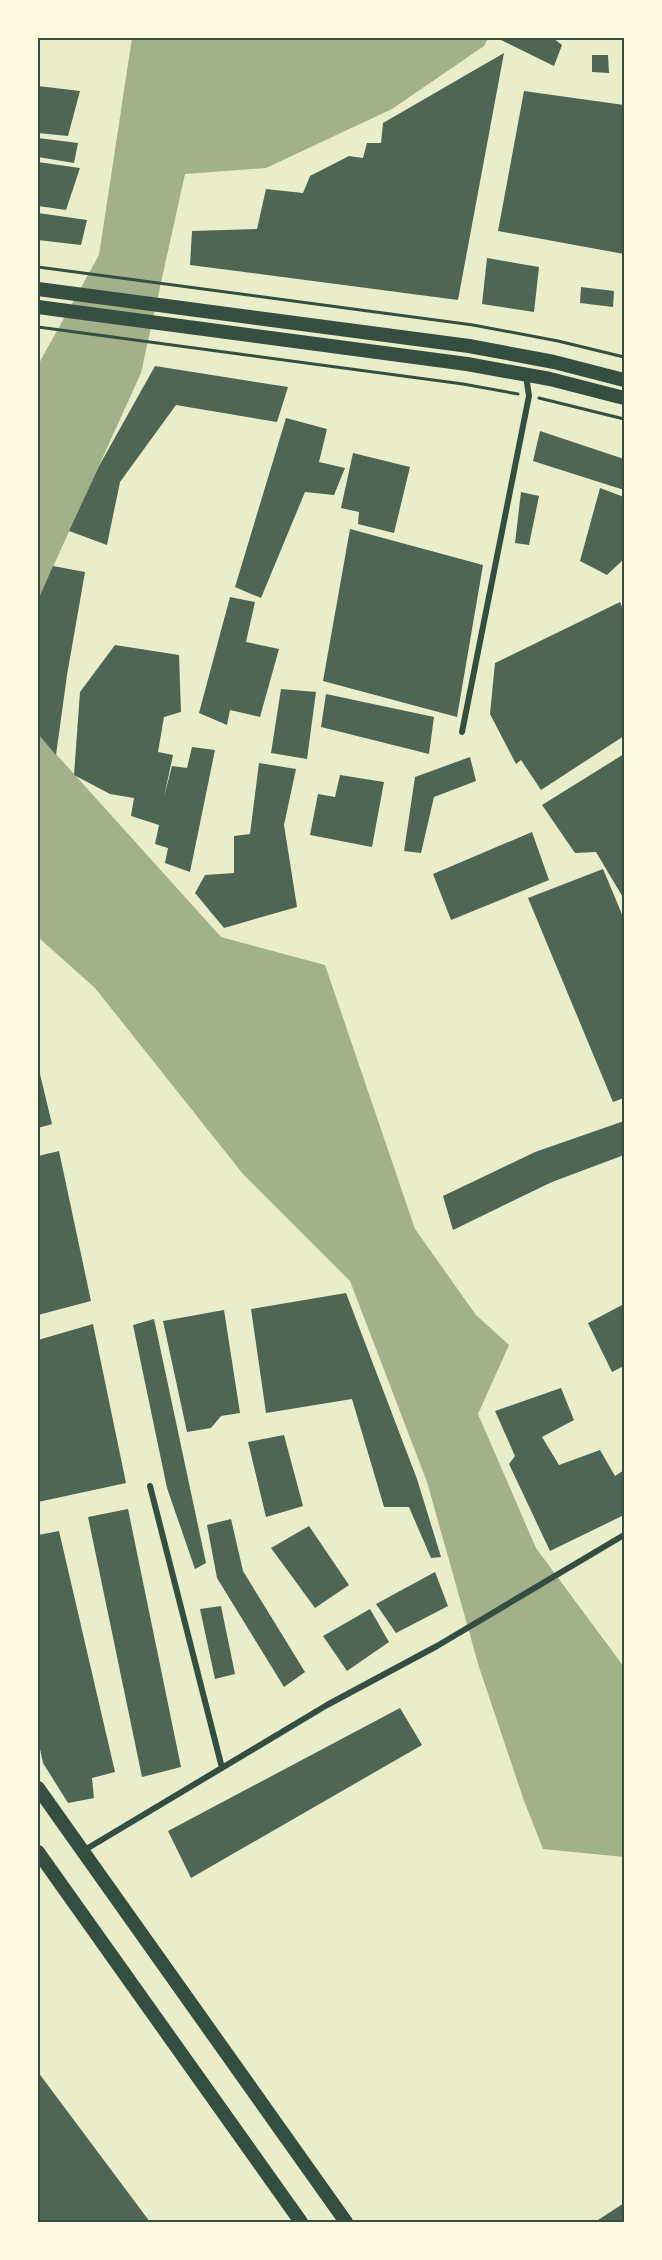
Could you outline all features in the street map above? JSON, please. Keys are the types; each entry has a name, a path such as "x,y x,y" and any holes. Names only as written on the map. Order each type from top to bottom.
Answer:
{"main road":[{"path":"38,289 469,346 554,362 624,380"},
{"path":"38,307 466,364 526,375 624,398"},
{"path":"38,1788 346,2223"},
{"path":"38,1852 301,2223"}],"street":[{"path":"462,732 529,396 526,375"},
{"path":"150,1486 222,1768"},
{"path":"82,1851 327,1705 437,1646 624,1535"}],"path":[{"path":"38,267 473,325 558,341 624,357"},
{"path":"38,327 463,384 529,396 624,419"}],"shaded area":[{"path":"132,38 488,38 484,46 392,109 266,168 185,174 141,373 38,600 38,365 99,255"},
{"path":"38,734 221,937 325,965 415,1229 476,1315 509,1345 478,1414 536,1548 624,1667 624,1857 543,1849 523,1798 479,1667 427,1482 350,1281 243,1174 95,988 38,937"}],"building":[{"path":"497,38 553,38 562,45 554,66"},
{"path":"504,53 458,300 190,265 192,231 257,229 266,189 303,193 310,176 349,156 363,158 367,143 381,143 383,123"},
{"path":"592,55 608,55 609,73 592,72"},
{"path":"38,86 80,91 68,136 38,133"},
{"path":"524,91 624,105 624,254 498,231"},
{"path":"38,138 78,143 74,163 38,157"},
{"path":"38,162 80,168 66,210 38,206"},
{"path":"38,213 87,220 81,245 38,240"},
{"path":"487,258 539,267 534,312 482,304"},
{"path":"581,287 614,291 613,307 580,303"},
{"path":"155,366 288,387 277,422 176,405 120,482 107,545 69,531 99,466"},
{"path":"286,418 327,429 319,462 345,468 334,495 305,492 261,598 235,587"},
{"path":"540,431 624,459 624,490 533,461"},
{"path":"353,453 410,467 394,533 358,524 359,512 341,508"},
{"path":"600,488 624,497 624,559 607,575 580,561"},
{"path":"521,492 539,496 529,545 515,543"},
{"path":"350,529 483,565 457,717 323,681"},
{"path":"53,566 85,572 56,755 38,734 38,600"},
{"path":"230,597 255,602 246,642 279,649 260,717 230,710 227,725 199,713"},
{"path":"620,602 624,611 624,736 541,790 521,760 516,764 490,714 495,663"},
{"path":"115,645 179,655 181,712 164,717 158,752 173,755 164,797 172,766 187,768 192,747 215,750 190,872 165,863 168,848 155,844 159,825 131,816 134,798 110,794 74,775 80,692"},
{"path":"281,689 316,692 307,759 271,753"},
{"path":"326,694 434,717 429,754 321,727"},
{"path":"624,754 624,899 596,852 575,853 542,805"},
{"path":"470,757 476,781 434,797 421,853 404,851 415,777"},
{"path":"259,763 296,769 284,825 297,907 224,928 195,893 205,875 234,873 234,836 250,834"},
{"path":"340,775 384,782 372,847 310,835 318,794 335,797"},
{"path":"532,832 549,880 451,920 433,874"},
{"path":"603,869 624,919 624,1098 613,1102 528,898"},
{"path":"38,1066 52,1124 38,1128"},
{"path":"624,1121 624,1155 552,1182 453,1230 443,1196 535,1152"},
{"path":"59,1151 91,1301 38,1315 38,1156"},
{"path":"346,1293 417,1479 441,1557 431,1558 409,1507 384,1507 352,1399 266,1413 251,1309"},
{"path":"624,1304 624,1366 612,1372 588,1323"},
{"path":"224,1310 240,1413 221,1416 211,1428 187,1432 163,1321"},
{"path":"154,1319 206,1563 195,1569 167,1488 133,1325"},
{"path":"93,1324 126,1483 38,1502 38,1340"},
{"path":"561,1388 574,1420 542,1437 559,1465 600,1450 615,1476 624,1470 624,1515 550,1551 509,1464 515,1456 495,1411"},
{"path":"284,1435 303,1506 266,1517 248,1442"},
{"path":"128,1509 181,1767 142,1777 88,1517"},
{"path":"231,1519 243,1571 305,1672 284,1687 217,1578 207,1525"},
{"path":"309,1526 349,1585 315,1608 271,1548"},
{"path":"59,1531 115,1772 92,1778 94,1798 68,1803 43,1763 38,1740 38,1535"},
{"path":"435,1572 448,1606 396,1633 376,1604"},
{"path":"221,1606 235,1674 215,1679 200,1609"},
{"path":"370,1609 389,1642 347,1671 323,1636"},
{"path":"400,1708 422,1745 191,1878 168,1831"},
{"path":"38,2072 150,2222 38,2222"},
{"path":"624,2203 624,2222 595,2222"}]}
